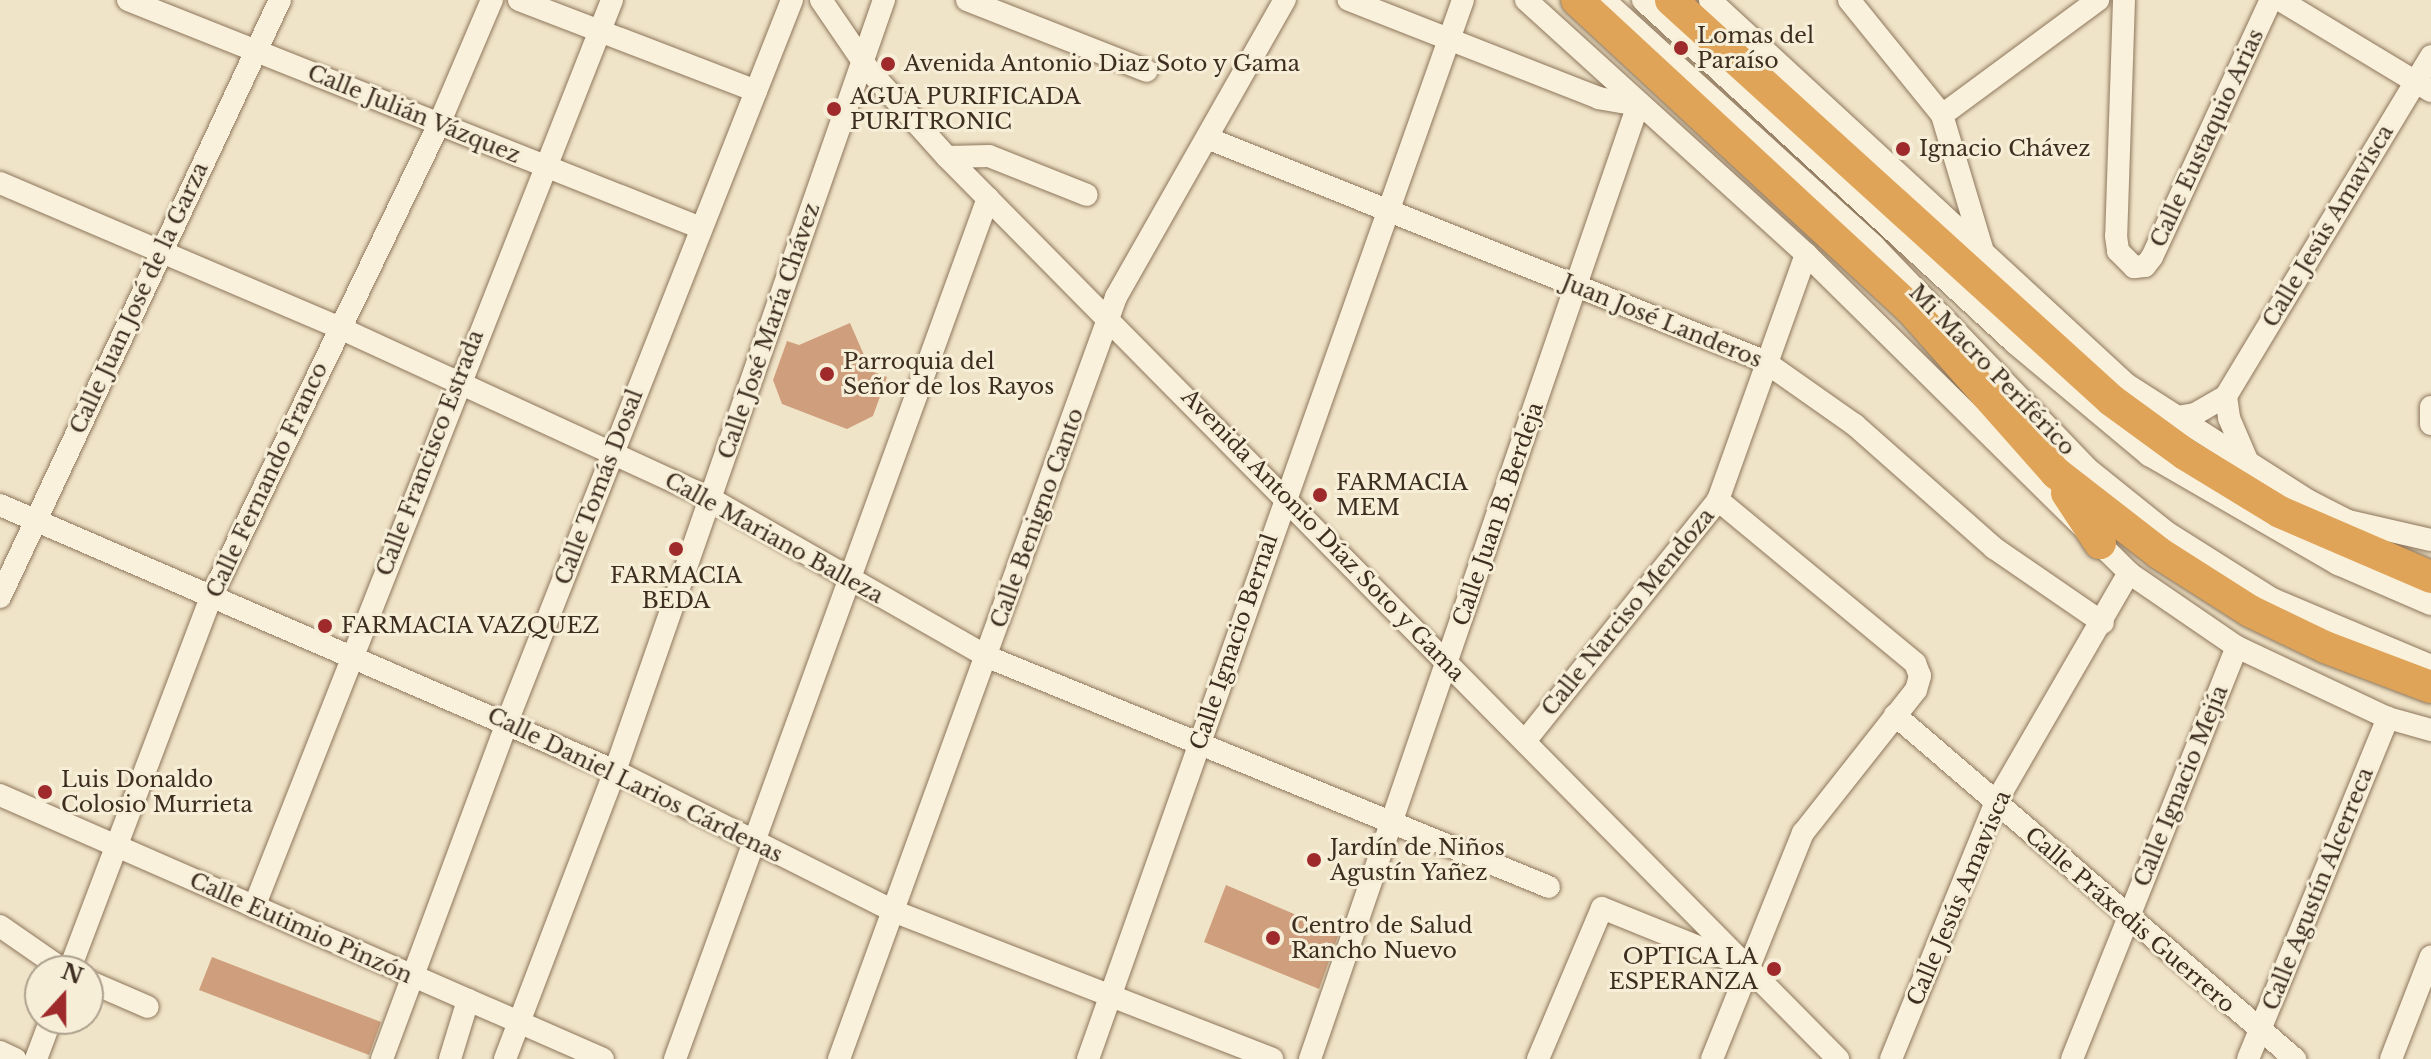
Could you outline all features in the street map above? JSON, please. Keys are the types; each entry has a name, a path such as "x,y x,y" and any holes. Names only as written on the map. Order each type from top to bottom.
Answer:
{"highway":[{"path":"1577,0 1910,308 2046,462 2100,543"},
{"path":"1671,0 2111,400 2280,512 2431,577"},
{"path":"1991,435 2046,462 2159,553 2250,611 2325,647 2431,687"}],"street":[{"name":"Calle Julián Vázquez","path":"128,0 701,228"},
{"name":"Calle Juan José de la Garza","path":"0,597 280,0"},
{"name":"Calle Fernando Franco","path":"73,955 212,595 439,124 492,0"},
{"path":"519,0 756,91"},
{"name":"Calle Francisco Estrada","path":"254,907 457,382 612,0"},
{"name":"Calle Tomás Dosal","path":"382,1059 507,722 792,0"},
{"name":"Avenida Antonio Díaz Soto y Gama","path":"821,0 861,60 947,157 1838,1059"},
{"name":"Calle José María Chávez","path":"505,1059 615,771 884,0"},
{"path":"967,0 1147,71"},
{"name":"Calle Benigno Canto","path":"839,1059 1109,318 1285,0"},
{"path":"1349,0 1599,98 1638,105"},
{"name":"Calle Ignacio Bernal","path":"1088,1059 1284,495 1463,0"},
{"path":"1526,0 1638,105 1806,254 2129,573 2237,647 2388,718 2431,730"},
{"name":"Mi Macro Periférico","path":"1604,0 1874,246 2022,404 2089,470 2155,523 2272,599 2431,666"},
{"name":"Mi Macro Periférico","path":"1643,0 2015,343 2149,455 2338,564 2431,604"},
{"path":"1710,0 2126,384 2348,521 2431,540"},
{"path":"1849,0 1942,115 1983,252"},
{"path":"1942,115 2098,0"},
{"name":"Calle Eustaquio Arias","path":"2124,0 2116,236 2118,251 2134,267 2145,266 2152,257 2271,0"},
{"path":"2280,0 2423,86"},
{"name":"Calle Jesús Amavisca","path":"2226,396 2423,86 2431,56"},
{"name":"Calle Juan B. Berdeja","path":"1310,1059 1638,105"},
{"name":"Juan José Landeros","path":"1207,138 1764,361 1855,425 1994,548 2103,623"},
{"path":"947,157 989,156 1087,195"},
{"name":"Calle Mariano Balleza","path":"0,183 340,328 711,499 988,657 1549,887"},
{"path":"675,1059 988,198"},
{"name":"Calle Narciso Mendoza","path":"1525,741 1718,500 1764,361 1806,254"},
{"path":"2177,417 2195,414 2226,396 2229,418 2247,460"},
{"path":"2431,407 2431,424"},
{"path":"1712,1059 1803,833 1895,715 1920,676 1915,663 1718,500"},
{"name":"Calle Daniel Larios Cárdenas","path":"0,505 615,771 893,911 1272,1059"},
{"name":"Calle Jesús Amavisca","path":"1891,1059 1996,802 2103,623 2129,573"},
{"name":"Calle Ignacio Mejía","path":"2072,1059 2237,647"},
{"name":"Calle Práxedis Guerrero","path":"1895,715 2259,1032 2295,1059"},
{"name":"Calle Agustín Alcerreca","path":"2248,1059 2388,718"},
{"name":"Calle Eutimio Pinzón","path":"0,795 603,1059"},
{"path":"1538,1059 1602,908 1748,968"},
{"path":"0,926 43,955"},
{"path":"2391,1059 2431,956"},
{"path":"104,988 148,1007"},
{"path":"450,1059 468,1000"},
{"path":"36,1059 45,1035"},
{"path":"0,1052 15,1059"}],"building":[{"name":"Parroquia del Señor de los Rayos","path":"850,323 871,371 887,377 873,416 847,429 782,404 773,380 787,341 799,345"},
{"name":"Centro de Salud Rancho Nuevo","path":"1226,885 1339,933 1319,989 1204,942"},
{"path":"212,957 381,1022 369,1055 199,990"}],"place":[{"name":"Lomas del Paraíso","path":"1681,48"},
{"name":"Avenida Antonio Diaz Soto y Gama","path":"888,64"},
{"name":"AGUA PURIFICADA PURITRONIC","path":"834,109"},
{"name":"Ignacio Chávez","path":"1903,149"},
{"name":"Parroquia del Señor de los Rayos","path":"827,374"},
{"name":"FARMACIA MEM","path":"1320,495"},
{"name":"FARMACIA BEDA","path":"676,549"},
{"name":"FARMACIA VAZQUEZ","path":"325,626"},
{"name":"Luis Donaldo Colosio Murrieta","path":"45,792"},
{"name":"Jardín de Niños Agustín Yañez","path":"1314,860"},
{"name":"Centro de Salud Rancho Nuevo","path":"1273,938"},
{"name":"OPTICA LA ESPERANZA","path":"1774,969"}]}
